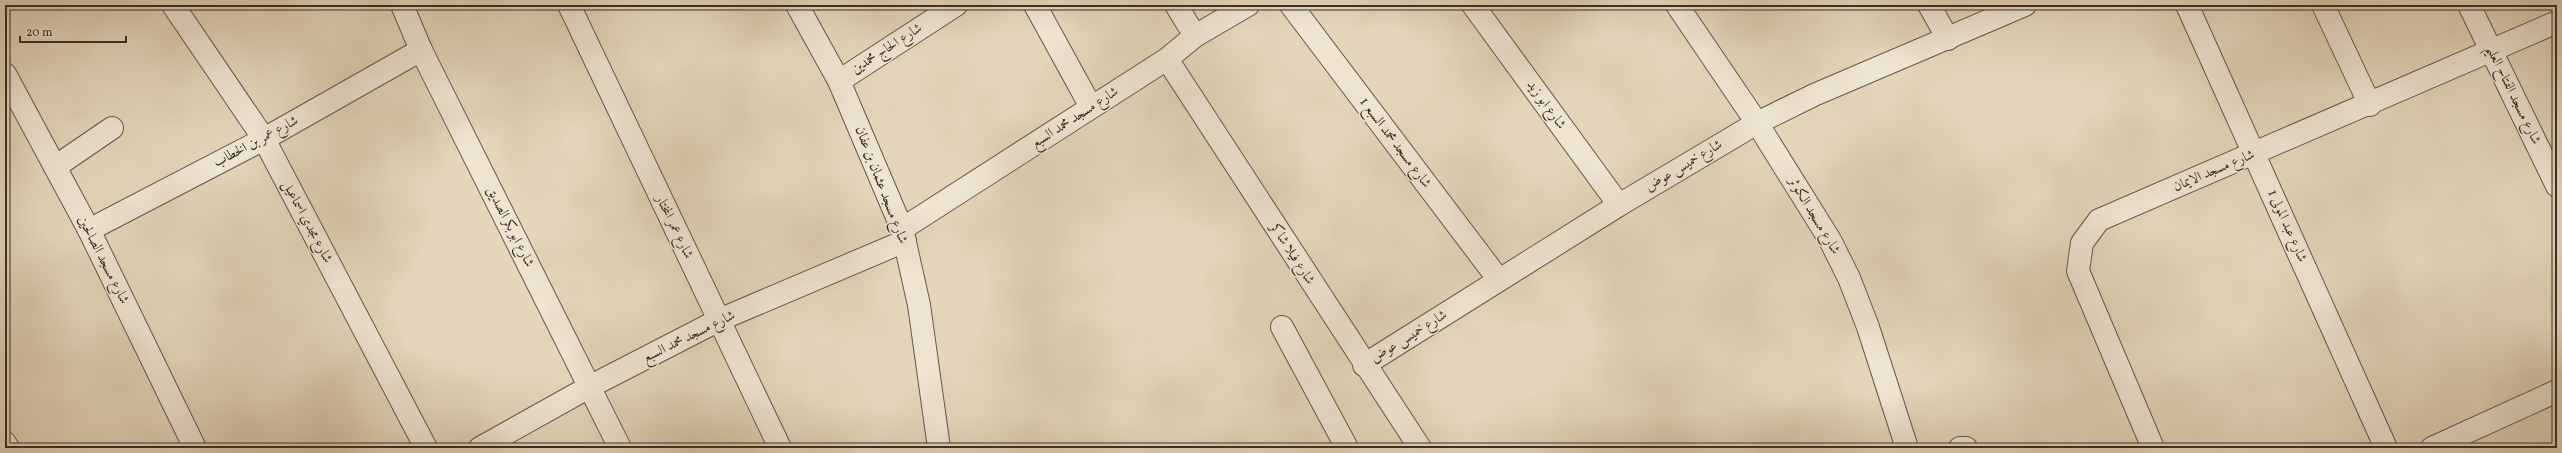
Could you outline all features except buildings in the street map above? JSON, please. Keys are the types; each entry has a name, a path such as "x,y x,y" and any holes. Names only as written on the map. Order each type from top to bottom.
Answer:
{"street":[{"name":"شارع مجدي اسماعيل","path":"173,5 264,139 426,448"},
{"name":"شارع ابو بكر الصديق","path":"402,5 421,50 591,386 620,448"},
{"name":"شارع عمر المختار","path":"569,5 780,448"},
{"name":"شارع مسجد عثمان بن عفان","path":"797,5 839,80 903,235 919,305 939,448"},
{"name":"شارع الحاج محمدين","path":"839,80 956,5"},
{"path":"1035,5 1091,107"},
{"path":"1176,5 1195,36"},
{"name":"شارع مسجد محمد السبع","path":"480,448 591,386 719,320 903,235 1091,107 1167,59 1195,36 1248,5"},
{"name":"شارع مسجد محمد السبع 1","path":"1291,5 1499,280"},
{"name":"شارع ابو زيد","path":"1473,5 1619,205"},
{"name":"شارع مسجد الكوثر","path":"1678,5 1757,123 1830,240 1849,278 1868,326 1907,448"},
{"path":"1929,5 1948,39"},
{"name":"شارع خميس عوض","path":"1364,365 1619,205 1757,123 1814,95 2025,5"},
{"name":"شارع عبد المولى 1","path":"2187,5 2386,448"},
{"path":"2323,5 2370,105"},
{"name":"شارع مسجد الفتاح العليم","path":"2469,5 2557,186"},
{"name":"شارع مسجد الايمان","path":"2153,448 2078,271 2082,243 2099,220 2370,105 2557,22"},
{"name":"شارع عمر بن الخطاب","path":"89,230 264,139 421,50"},
{"name":"شارع فيلا شاكر","path":"1167,59 1364,365 1420,448"},
{"name":"شارع مسجد الصالحين","path":"5,74 89,230 196,448"},
{"path":"55,167 112,128"},
{"path":"1282,327 1347,448"},
{"path":"2432,448 2557,391"},
{"path":"5,443 8,448"},
{"path":"1960,448 1966,448"}]}
